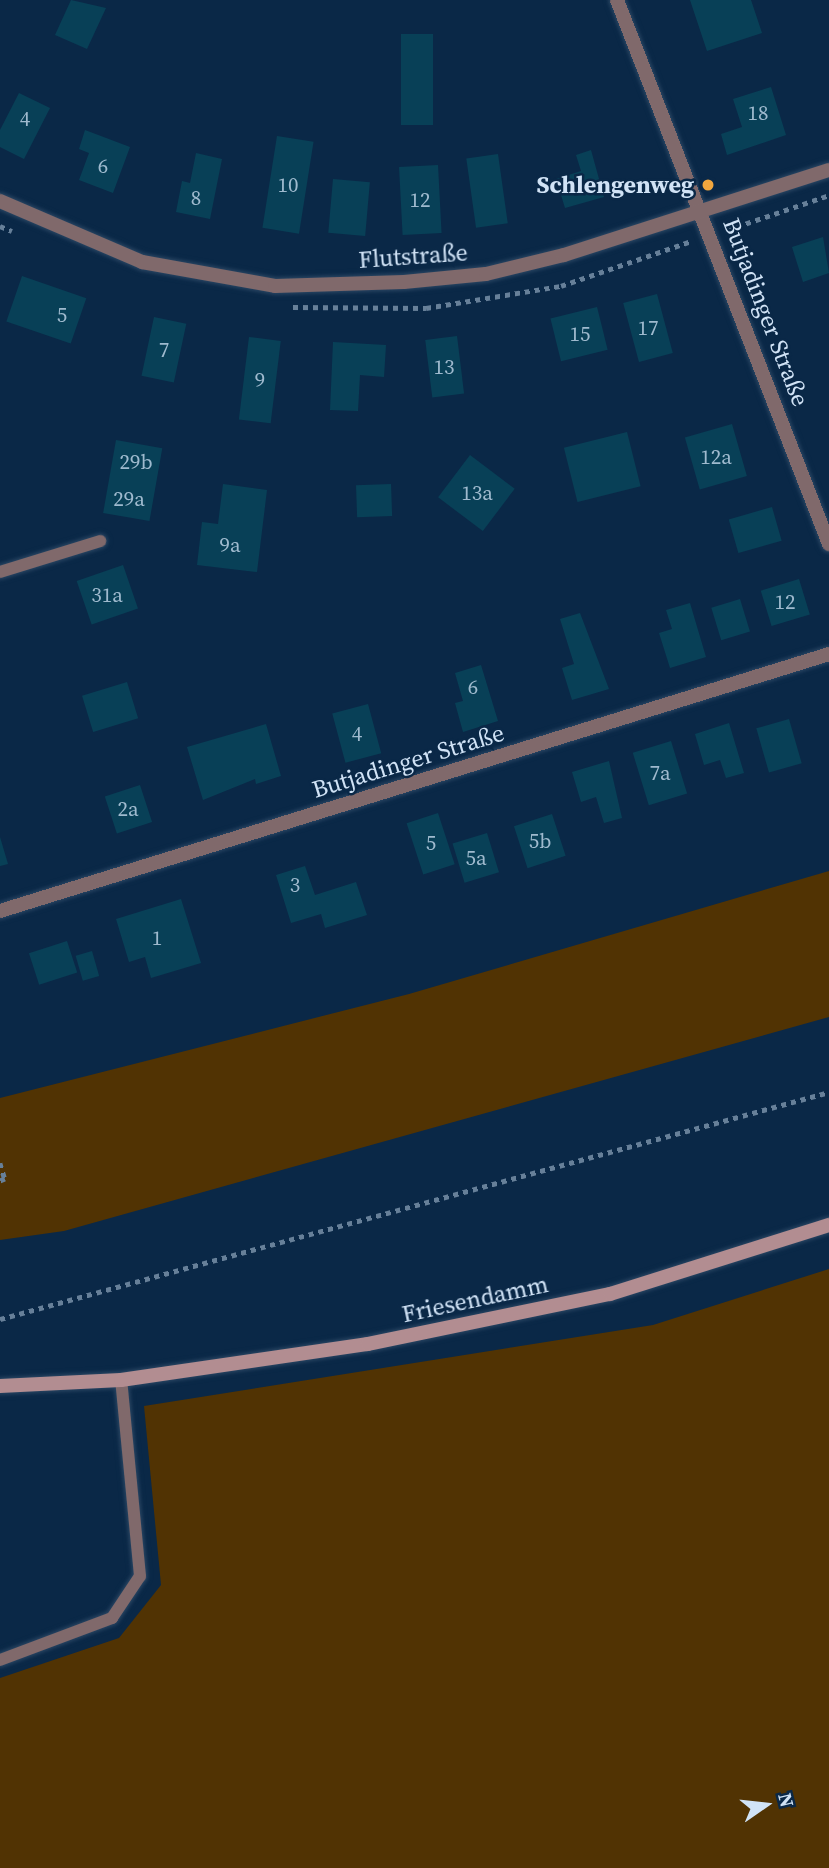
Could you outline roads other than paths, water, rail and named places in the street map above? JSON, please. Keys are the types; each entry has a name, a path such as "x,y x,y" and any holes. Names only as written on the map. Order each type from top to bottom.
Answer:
{"main road":[{"name":"Friesendamm","path":"0,1386 121,1380 368,1344 610,1294 829,1225"}],"street":[{"path":"617,0 704,213"},
{"name":"Flutstraße","path":"0,201 142,262 275,286 486,274 704,213 829,170"},
{"name":"Butjadinger Straße","path":"704,213 829,544"},
{"name":"Butjadinger Straße","path":"0,911 829,654"}],"lane":[{"path":"0,572 100,541"},
{"path":"0,1660 112,1618 140,1576 121,1380"}],"place":[{"name":"Schlengenweg","path":"708,185"}]}
